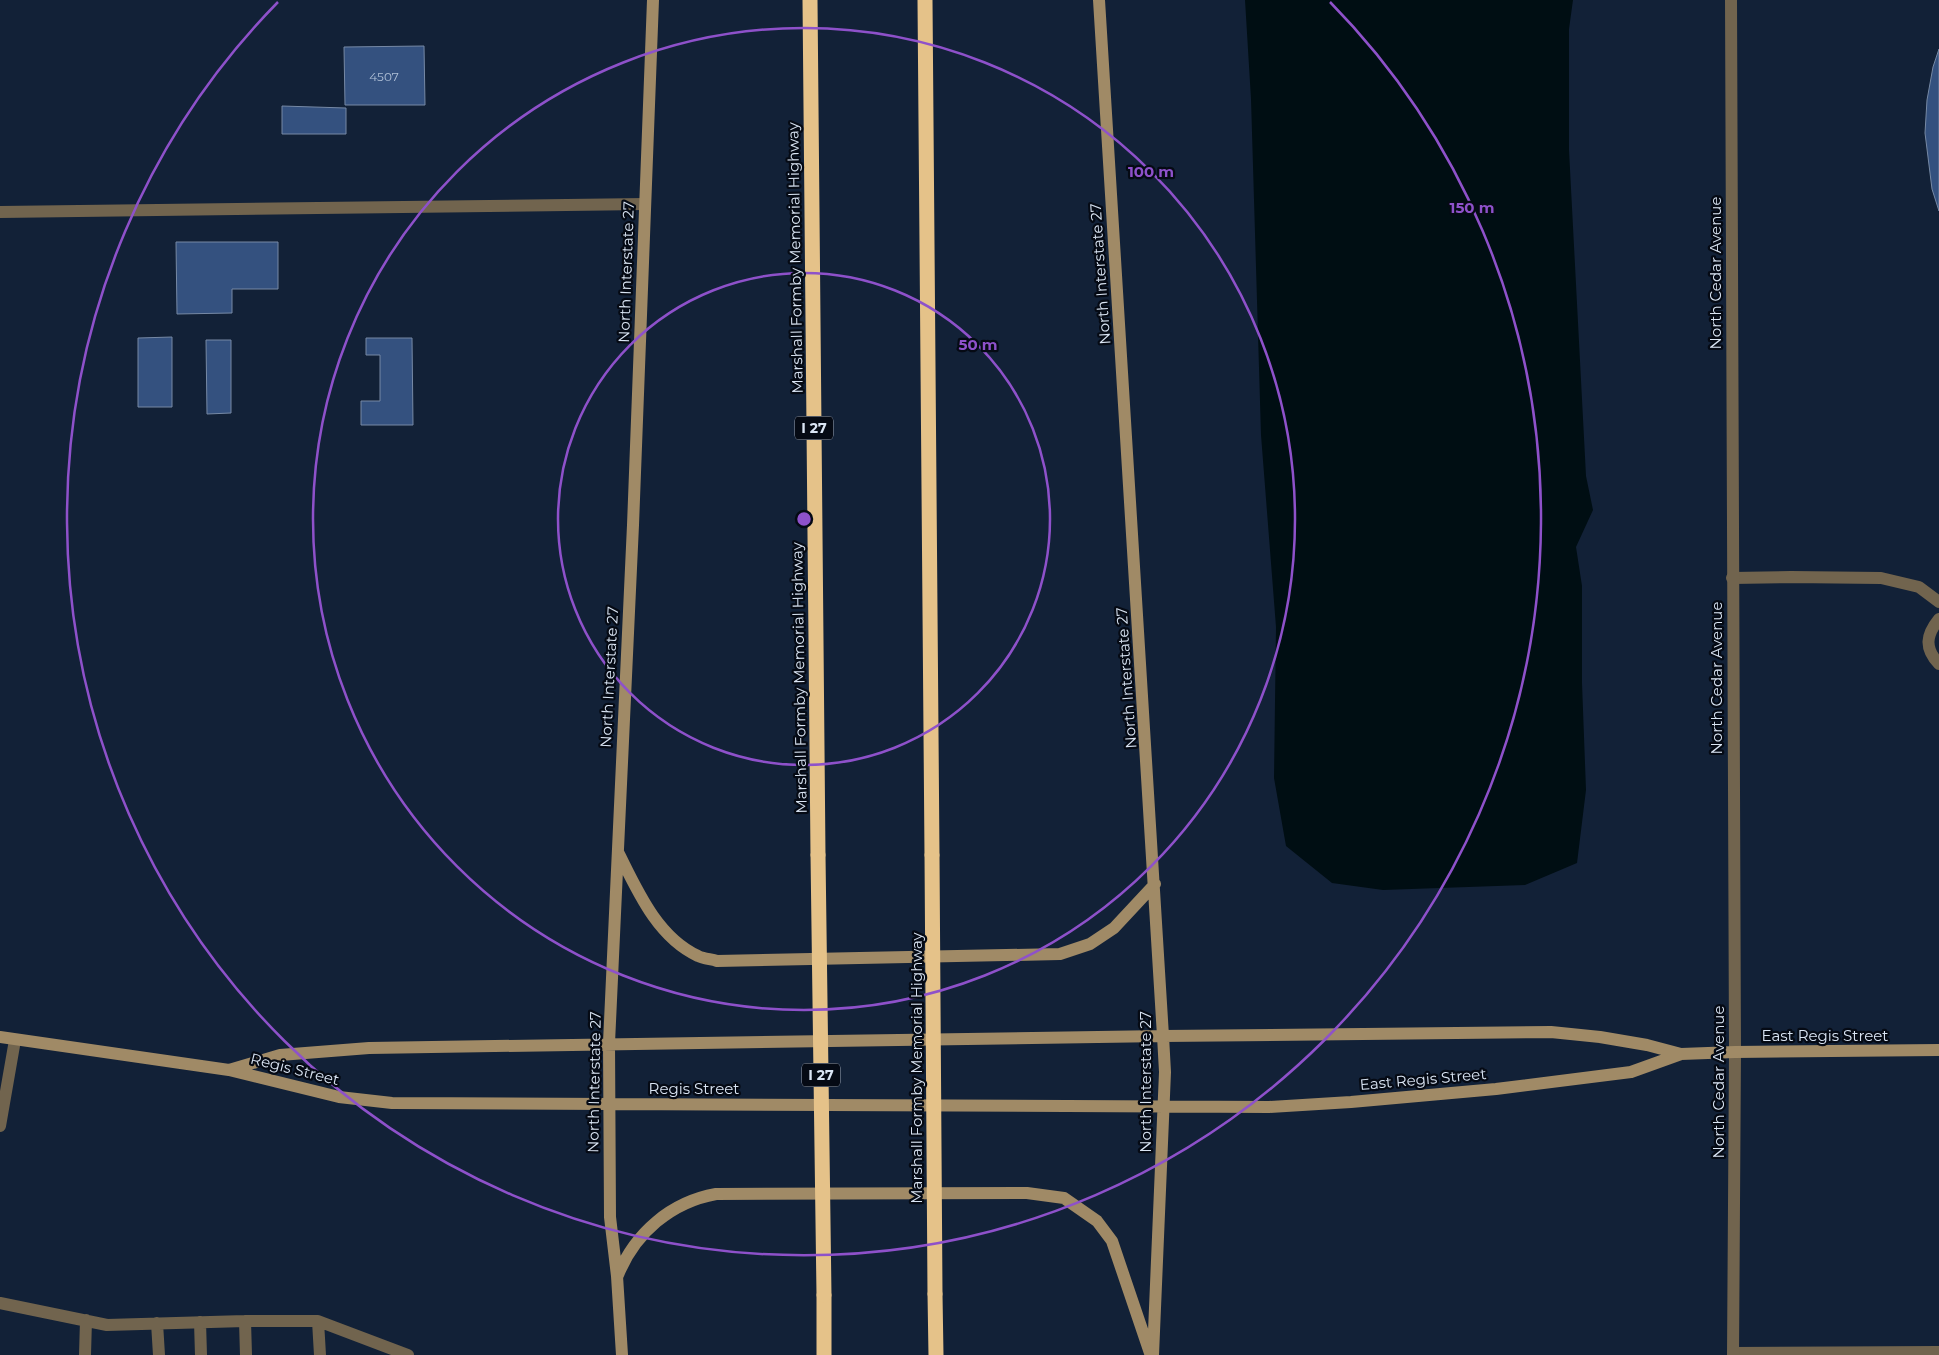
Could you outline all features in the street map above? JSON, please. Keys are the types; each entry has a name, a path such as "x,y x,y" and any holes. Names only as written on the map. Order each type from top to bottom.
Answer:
{"highway":[{"name":"Marshall Formby Memorial Highway","path":"810,0 824,1355"},
{"name":"Marshall Formby Memorial Highway","path":"925,0 936,1355"}],"main road":[{"name":"North Interstate 27","path":"622,1355 617,1276 610,1217 609,1043 633,524 653,0"},
{"name":"North Interstate 27","path":"1099,0 1155,884 1165,1072 1152,1355"},
{"path":"617,849 657,923 681,946 700,957 717,960 1060,954 1090,944 1114,928 1155,884"},
{"name":"East Regis Street","path":"1163,1036 1551,1032 1600,1037 1647,1045 1681,1054 1939,1050"},
{"name":"Regis Street","path":"229,1070 280,1055 369,1048 1163,1036"},
{"name":"Regis Street","path":"0,1037 229,1070 339,1097 392,1103 1163,1106"},
{"name":"East Regis Street","path":"1163,1106 1269,1107 1496,1089 1630,1072 1681,1054"},
{"path":"617,1276 624,1260 657,1219 697,1197 716,1194 1027,1193 1064,1198 1097,1221 1112,1241 1152,1355"}],"street":[{"name":"North Cedar Avenue","path":"1730,0 1735,1052 1733,1354"},
{"path":"0,212 645,204"},
{"path":"1732,578 1881,578 1919,587 1939,602"},
{"path":"1939,619 1930,630 1928,643 1930,655 1939,664"},
{"path":"0,1126 16,1040"},
{"path":"0,1302 107,1325 318,1321 408,1355"},
{"path":"85,1355 86,1320"},
{"path":"245,1321 246,1355"},
{"path":"318,1321 320,1355"},
{"path":"200,1322 201,1355"},
{"path":"157,1323 159,1355"},
{"path":"1733,1354 1939,1352"}],"shaded area":[{"path":"1245,0 1573,0 1569,29 1569,150 1586,476 1593,510 1576,547 1582,586 1582,683 1586,790 1577,863 1525,885 1383,890 1332,883 1286,846 1274,778 1276,627 1261,435 1251,99"}],"building":[{"path":"424,46 425,105 345,105 344,47"},
{"path":"1939,49 1939,211 1932,189 1925,133 1927,100 1933,67"},
{"path":"282,106 346,108 346,134 282,134"},
{"path":"176,242 278,242 278,289 232,289 232,313 177,314"},
{"path":"172,337 172,407 138,407 138,338"},
{"path":"366,338 412,338 413,425 361,425 361,401 380,401 380,355 366,355"},
{"path":"206,340 231,340 231,413 207,414"}]}
